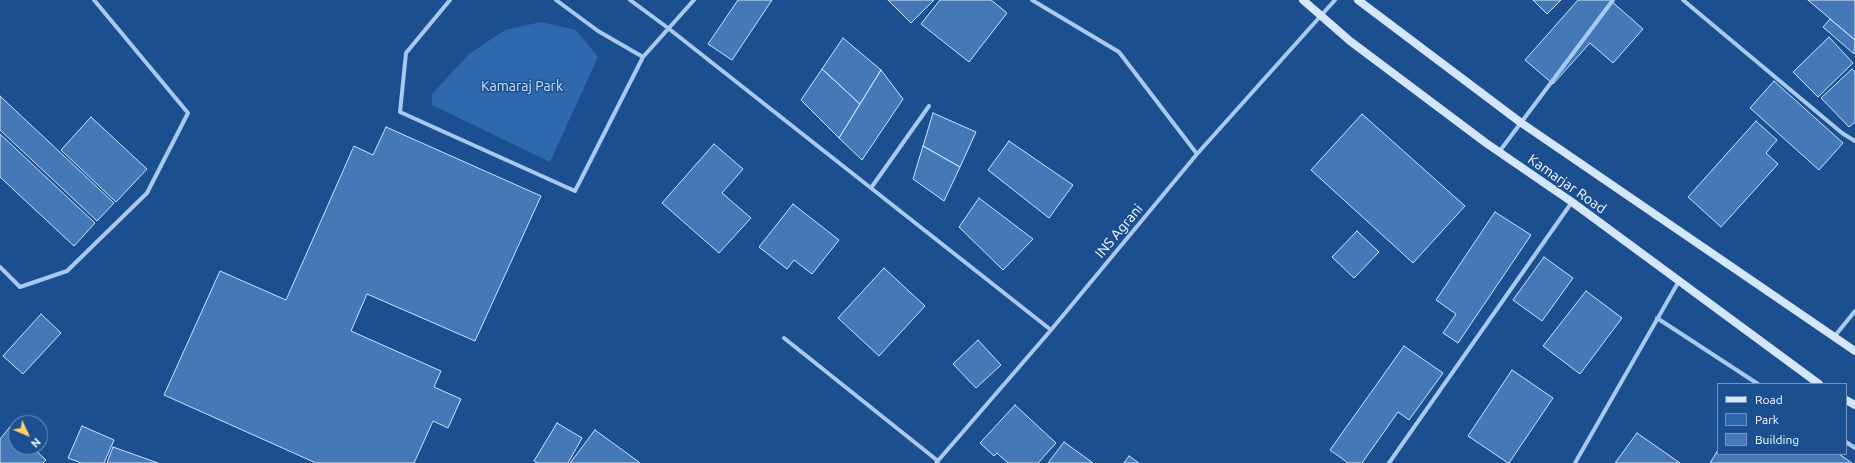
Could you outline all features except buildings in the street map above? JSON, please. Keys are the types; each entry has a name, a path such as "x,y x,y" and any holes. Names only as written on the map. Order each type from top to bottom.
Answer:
{"main road":[{"name":"Kamarjar Road","path":"1303,0 1350,41 1499,152 1572,202 1818,383"},
{"path":"1358,0 1520,122 1855,351"}],"street":[{"path":"0,267 20,287 67,271 147,193 188,113 94,0"},
{"path":"450,0 406,53 400,112 575,191 643,57 694,0"},
{"path":"556,0 598,31 643,57"},
{"path":"630,0 668,28 1051,330"},
{"path":"1032,0 1119,52 1197,154"},
{"name":"INS Agrani","path":"937,462 1051,330 1197,154 1335,0"},
{"path":"1499,152 1613,0"},
{"path":"1683,0 1842,133 1855,141"},
{"path":"872,188 929,106"},
{"path":"1389,463 1572,202"},
{"path":"1575,463 1679,281"},
{"path":"1834,338 1855,311"},
{"path":"1657,318 1756,383"},
{"path":"784,338 937,462"}],"green space":[{"name":"Kamaraj Park","path":"541,22 576,30 598,57 550,162 432,105 432,94 469,54 505,30"}]}
